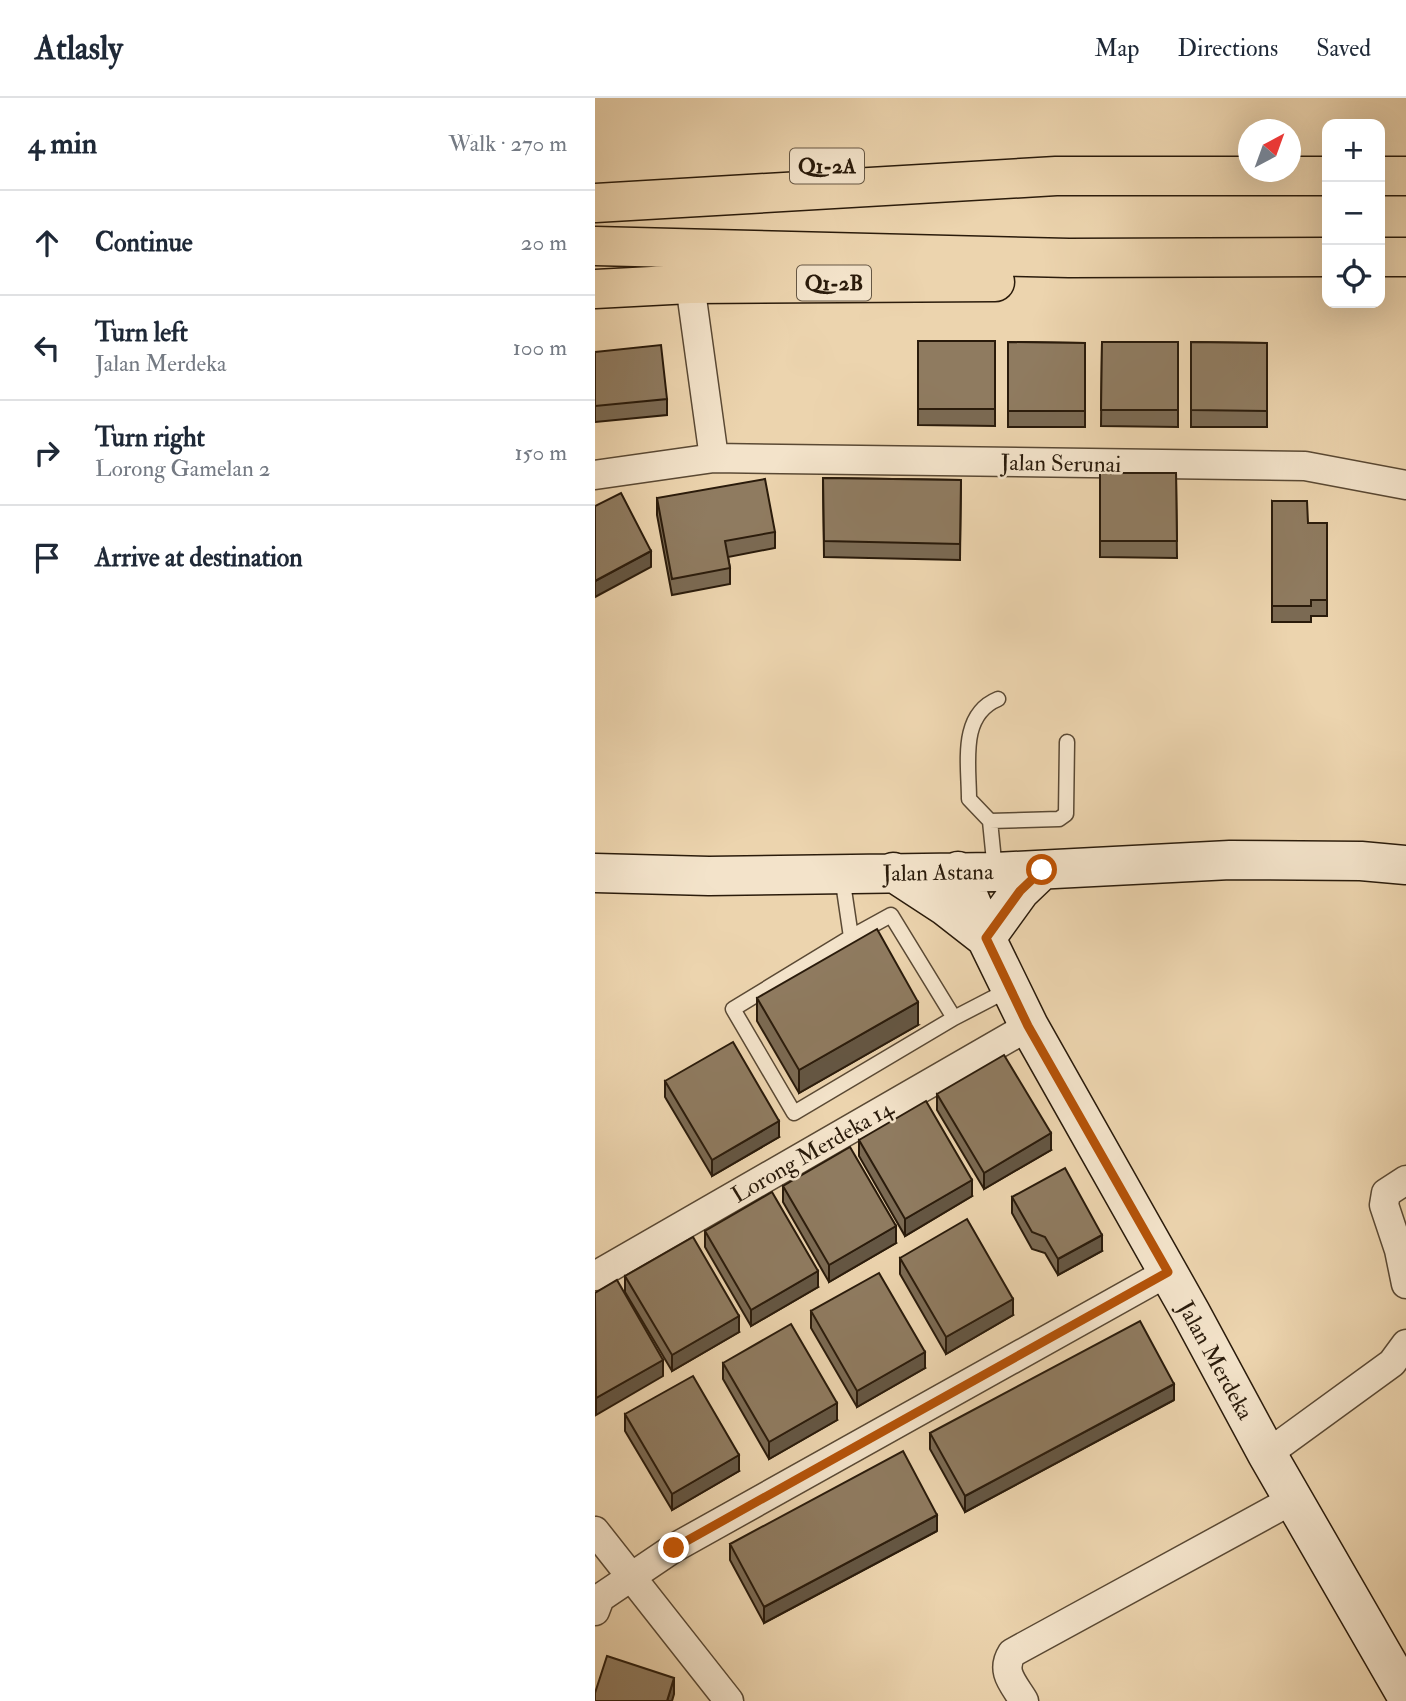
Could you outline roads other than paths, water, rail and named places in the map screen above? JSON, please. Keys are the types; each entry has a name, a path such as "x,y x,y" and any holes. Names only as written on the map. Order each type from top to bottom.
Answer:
{"main road":[{"name":"Q1-2A","path":"595,180 979,158 1056,176 1322,176"},
{"path":"595,203 1056,176"},
{"path":"1385,176 1406,176"},
{"path":"595,246 1069,258"},
{"name":"Q1-2B","path":"595,289 690,284 1009,281 1069,258 1322,257"},
{"path":"1385,257 1406,257"},
{"name":"Jalan Astana","path":"595,873 709,876 977,872 1230,860 1361,861 1406,865"},
{"path":"893,872 945,906 986,938 1020,891 1042,870"},
{"name":"Jalan Merdeka","path":"977,872 986,938 1028,1026 1268,1454 1403,1680"}],"street":[{"path":"690,284 714,458"},
{"name":"Jalan Serunai","path":"595,475 714,458 1305,466 1406,485"},
{"name":"Lorong Merdeka 14","path":"595,1276 1028,1026"},
{"path":"1406,1180 1386,1193 1384,1205 1399,1250 1406,1284"},
{"path":"595,1611 600,1598 674,1548 1168,1272"},
{"path":"1268,1454 1392,1363 1406,1344"},
{"path":"1024,1701 1007,1673 1006,1662 1012,1653 1294,1499"},
{"path":"595,1531 729,1701"}],"lane":[{"path":"998,699 985,704 975,717 969,734 969,799 990,821 1059,819 1066,814 1067,742"},
{"path":"977,872 990,821"},
{"path":"842,873 851,937"},
{"path":"954,1018 891,915 733,1009 794,1114 954,1018 1010,990"}]}
